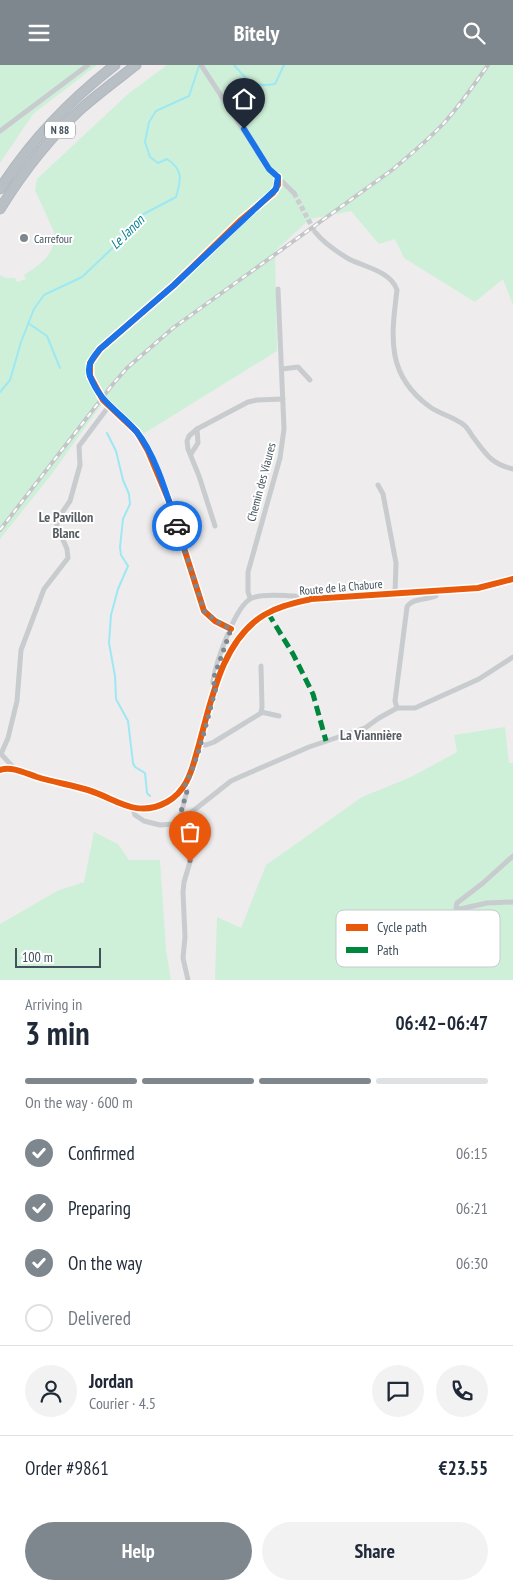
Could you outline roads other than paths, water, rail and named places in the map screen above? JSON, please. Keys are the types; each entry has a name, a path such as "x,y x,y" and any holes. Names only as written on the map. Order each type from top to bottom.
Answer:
{"highway":[{"name":"N 88","path":"0,189 29,148 59,114 115,65"},
{"name":"N 88","path":"0,209 52,138 83,107 136,65"}],"main road":[{"name":"Route de la Chabure","path":"0,771 12,769 93,791 127,807 156,807 177,795 184,787 193,767 226,660 248,627 265,615 300,602 478,588 513,579"}],"street":[{"path":"0,131 88,65"},
{"path":"202,67 269,169 294,193"},
{"path":"231,629 216,621 204,611 169,501 148,451 137,432 103,400 90,376 90,363 95,354 174,285 241,220 273,193 278,185 278,177"},
{"path":"315,232 320,239 339,253 383,274 395,285 393,348 398,368 405,380 418,397 429,406 464,425 494,463 513,469"},
{"name":"Chemin des Viaures","path":"250,598 248,592 248,572 280,458 284,428 278,289"},
{"path":"282,369 298,367 310,380"},
{"path":"215,526 199,475 190,454 187,441 189,436 197,429 251,401 283,399"},
{"path":"12,769 12,766 0,754 8,738 19,693 21,649 44,589 68,558 67,549 56,523 70,501 80,469 79,446 109,406"},
{"path":"190,454 198,443 197,429"},
{"path":"378,485 383,494 396,563 395,594"},
{"path":"396,708 395,701 407,607 413,601 436,596 436,591"},
{"path":"217,685 213,683 214,677 231,629 241,607 250,598 295,596 299,598 300,602"},
{"path":"133,808 135,815 150,823 166,825 178,822 231,781 309,747 365,728 396,708 415,708 479,679 513,657"},
{"path":"200,744 206,745 214,742 259,715 261,712 261,666"},
{"path":"261,712 279,716"},
{"path":"184,787 187,791 178,822 190,848 191,855 183,892 185,937 183,958 188,980"},
{"path":"513,856 457,903 456,908 460,909 487,903 513,902"}],"waterway":[{"name":"Le Janon","path":"234,65 251,82 261,85 275,84 284,65"},
{"name":"Le Janon","path":"0,392 10,380 21,342 34,309 44,295 82,277 123,238 138,217 176,197 180,180 179,171 167,159 158,163 150,157 145,142 149,122 156,111 189,96 199,66"},
{"path":"28,323 47,336 60,368"},
{"path":"107,433 116,451 123,480 129,494 130,504 123,519 120,547 121,555 128,566 118,589 111,615 109,643 115,676 116,699 128,721 133,763 135,767 145,773 147,793 150,796"}],"tunnel":[{"path":"294,193 315,232"}],"railway":[{"path":"0,530 127,368 173,328 392,170 444,123 488,65"}],"place":[{"name":"Carrefour","path":"24,238"}],"district":[{"name":"Le Pavillon Blanc","path":"66,526"},
{"name":"La Viannière","path":"371,735"}]}
